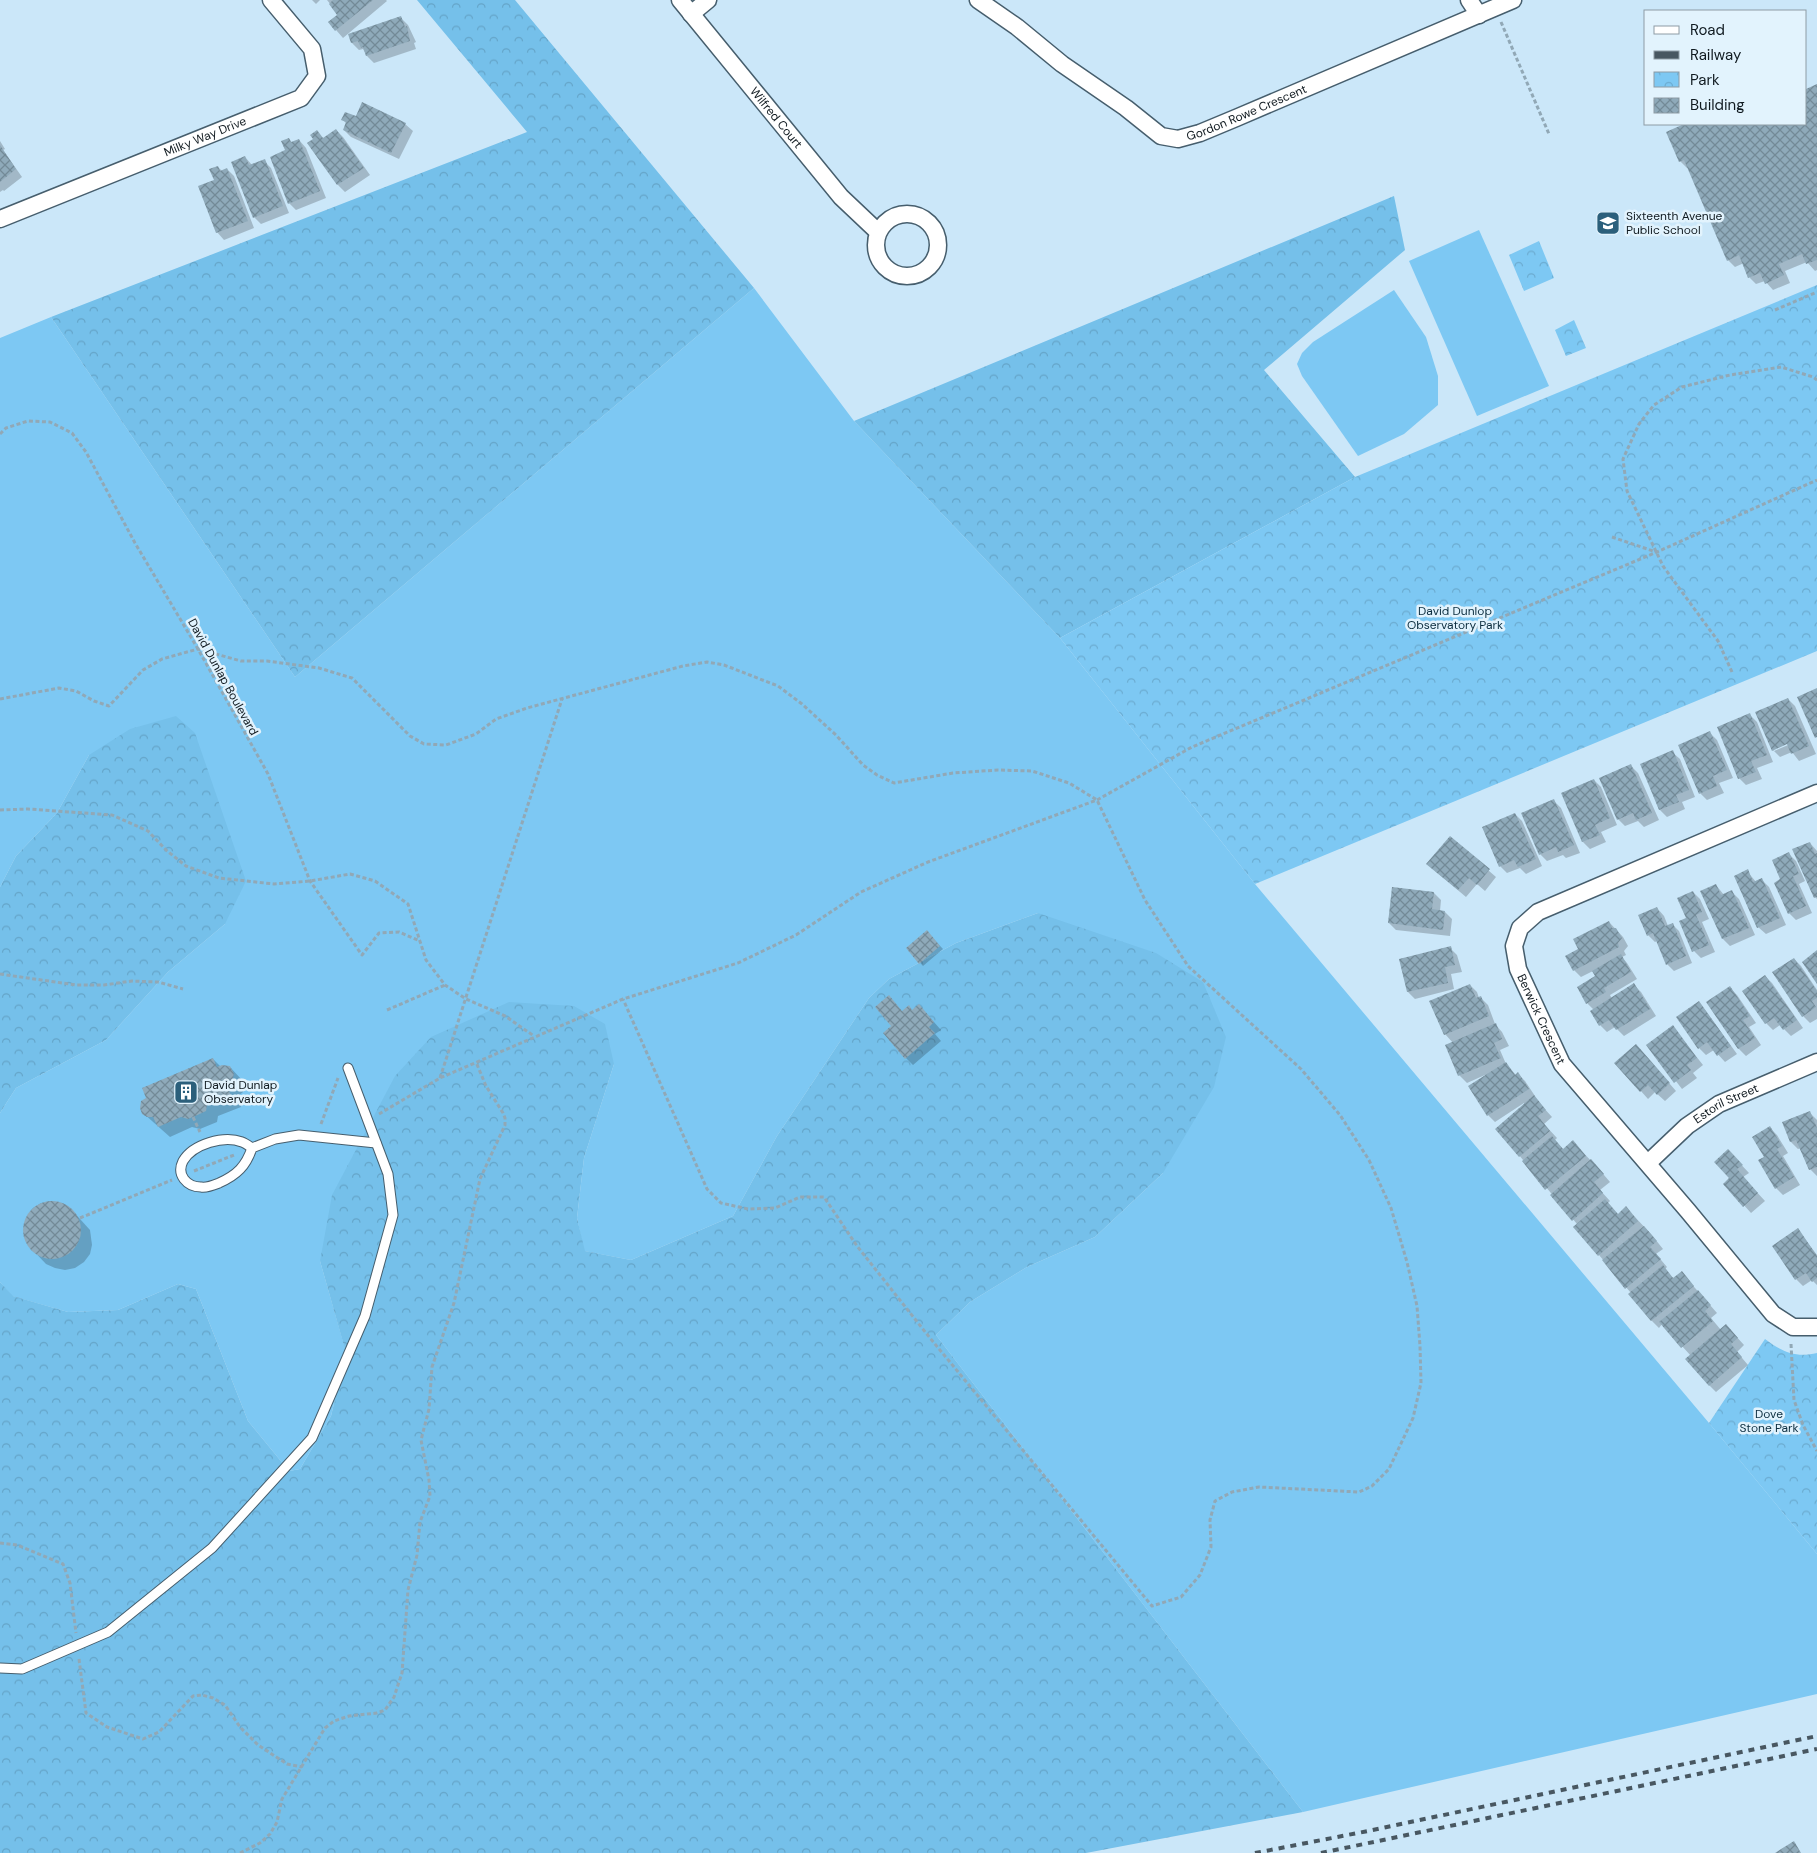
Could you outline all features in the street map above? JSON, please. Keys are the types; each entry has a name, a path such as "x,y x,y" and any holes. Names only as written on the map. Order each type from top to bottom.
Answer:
{"street":[{"name":"Milky Way Drive","path":"0,219 301,98 317,76 312,49 270,0"},
{"name":"Wilfred Court","path":"680,0 841,197 878,232"},
{"path":"691,14 708,0"},
{"name":"Gordon Rowe Crescent","path":"978,0 1017,27 1062,64 1126,108 1162,136 1178,139 1200,133 1229,121 1513,0"},
{"path":"1470,0 1479,15"},
{"name":"Berwick Crescent","path":"1793,1327 1772,1314 1648,1163 1562,1064 1518,969 1514,946 1520,928 1538,912 1817,793"},
{"name":"Estoril Street","path":"1648,1163 1688,1126 1719,1104 1817,1062"},
{"path":"1793,1327 1817,1327"}],"lane":[{"path":"0,1668 22,1669 108,1632 212,1548 312,1438 365,1316 393,1215 388,1174 348,1068"},
{"path":"252,1148 242,1142 230,1140 217,1140 205,1144 189,1154 182,1162 182,1176 185,1182 193,1186 201,1188 213,1185 236,1174 243,1168 252,1148 275,1139 299,1135 376,1143"}],"path":[{"path":"1494,8 1549,134"},
{"path":"1775,310 1817,292"},
{"path":"1732,672 1718,641 1663,566 1627,491 1623,459 1638,424 1654,405 1682,387 1730,375 1781,366 1817,380"},
{"name":"David Dunlap Boulevard","path":"0,434 6,428 28,421 50,422 72,433 86,452 135,542 198,648 268,774 310,881 362,954 379,933 400,932 420,941"},
{"path":"368,1121 440,1078 534,1036 623,999 738,963 796,935 869,888 928,862 1097,800 1192,747 1657,552 1817,480"},
{"path":"1612,537 1657,552"},
{"path":"0,699 59,688 76,691 94,701 109,706 143,670 162,659 198,648 241,661 267,661 319,668 352,678 410,736 424,744 446,745 476,734 496,719 527,708 683,666 707,662 724,665 778,686 836,734 862,765 877,776 894,783 953,773 998,770 1032,771 1068,783 1097,800 1145,900 1188,966 1301,1070 1340,1115 1369,1160 1391,1208 1407,1262 1417,1306 1420,1346 1421,1383 1413,1418 1389,1469 1372,1486 1359,1492 1259,1487 1232,1492 1215,1501 1210,1520 1211,1547 1200,1575 1181,1597 1152,1606 930,1338 857,1246 824,1197 800,1197 775,1208 748,1209 721,1203 708,1189 623,999"},
{"path":"440,1078 562,698"},
{"path":"0,810 28,809 112,815 148,832 186,866 219,878 274,884 310,881 350,874 374,882 408,904 426,960 445,985 466,999 505,1016 534,1036"},
{"path":"0,974 76,985 104,985 132,981 158,982 183,989"},
{"path":"387,1010 445,985"},
{"path":"240,1853 260,1843 270,1834 277,1822 282,1799 325,1728 334,1721 349,1716 377,1714 384,1710 394,1697 402,1673 408,1590 417,1555 420,1522 430,1496 429,1480 421,1440 429,1409 432,1367 454,1303 480,1179 505,1125 506,1118 486,1086 476,1062"},
{"path":"317,1137 338,1078"},
{"path":"193,1117 201,1135"},
{"path":"80,1218 234,1155"},
{"path":"1793,1327 1790,1349 1794,1400 1803,1425 1817,1451"},
{"path":"0,1543 17,1545 62,1564 70,1583 86,1712 107,1727 143,1739 159,1732 193,1696 202,1695 213,1698 225,1705 240,1727 258,1745 287,1764 302,1767"}],"green space":[{"path":"417,0 515,0 754,288 295,677 51,317 527,132"},
{"path":"1394,196 1405,250 1264,370 1355,477 1060,638 854,421"},
{"path":"1479,230 1549,386 1477,416 1409,261"},
{"path":"1539,241 1554,278 1524,291 1509,255"},
{"name":"David Dunlop Observatory Park","path":"1817,285 1817,651 1255,884 1060,638 1355,477"},
{"path":"754,288 854,421 1060,638 1255,884 1817,1554 1817,1694 1303,1812 936,1335 970,1302 1027,1267 1095,1237 1163,1173 1038,913 956,943 889,979 869,998 777,1136 733,1216 631,1260 584,1251 577,1218 584,1158 614,1064 320,1261 346,1352 331,1416 300,1469 289,1471 248,1421 196,1289 178,1284 118,1310 68,1312 12,1296 0,1282 0,1113 16,1088 106,1040 168,972 225,924 89,755 57,813 16,856 0,887 0,338 51,317 295,677"},
{"path":"1394,290 1426,337 1438,376 1438,405 1404,434 1358,456 1302,376 1297,364 1302,353 1313,342"},
{"path":"1574,320 1586,348 1566,356 1555,330"},
{"path":"176,716 195,733 246,881 225,924 168,972 106,1040 16,1088 0,1113 0,887 16,856 57,813 89,755 130,729"},
{"path":"1038,913 1156,953 1203,982 1226,1037 1214,1087 1163,1173 1095,1237 1027,1267 970,1302 936,1335 1303,1812 1086,1853 0,1853 0,1282 13,1296 68,1312 118,1310 178,1284 196,1289 248,1421 289,1471 300,1469 331,1416 346,1353 320,1261 332,1195 395,1076 431,1037 509,1002 574,1006 605,1024 614,1064 584,1158 577,1218 585,1251 631,1260 733,1216 777,1136 869,998 889,979 956,943"},
{"name":"Dove Stone Park","path":"1765,1339 1790,1353 1802,1355 1817,1353 1817,1554 1709,1423"}],"building":[{"path":"333,0 373,0 335,31 328,22 337,15 329,4"},
{"path":"401,16 405,27 407,26 410,41 366,56 363,47 361,48 358,41 351,43 348,34"},
{"name":"Sixteenth Avenue Public School","path":"1817,84 1817,260 1806,264 1802,254 1779,264 1784,275 1765,284 1760,273 1748,278 1739,255 1727,261 1684,160 1679,162 1666,132 1682,125 1807,125 1807,89"},
{"path":"362,102 406,123 391,153 343,130 346,122 341,120 345,112 356,116"},
{"path":"336,129 364,168 337,185 307,143 313,139 310,135 317,130 323,138"},
{"path":"289,138 291,142 299,139 320,191 288,204 270,157 285,150 281,141"},
{"path":"0,145 16,169 0,182"},
{"path":"245,156 249,165 265,159 283,206 253,218 231,162"},
{"path":"218,166 220,171 227,168 248,221 216,233 198,186 214,180 209,169"},
{"path":"1817,688 1817,737 1815,738 1797,697"},
{"path":"1788,698 1809,746 1791,754 1787,744 1772,751 1755,712"},
{"path":"1750,713 1767,755 1751,761 1756,772 1738,779 1717,727"},
{"path":"1710,731 1727,770 1713,776 1717,786 1699,794 1678,745"},
{"path":"1673,750 1689,790 1676,795 1679,802 1659,810 1640,764"},
{"path":"1631,764 1652,813 1636,820 1633,813 1617,820 1599,778"},
{"path":"1594,779 1610,818 1595,825 1600,835 1582,842 1561,793"},
{"path":"1554,799 1574,845 1558,852 1556,847 1539,855 1521,813"},
{"path":"1515,813 1536,859 1518,867 1514,860 1499,867 1482,827"},
{"path":"1450,836 1490,869 1477,885 1469,878 1458,890 1426,864"},
{"path":"1810,842 1815,854 1817,853 1817,897 1814,898 1792,849"},
{"path":"1789,852 1799,874 1793,876 1806,906 1788,914 1774,883 1780,879 1772,860"},
{"path":"1748,869 1753,882 1762,878 1780,918 1757,928 1734,876"},
{"path":"1716,884 1721,895 1732,890 1749,928 1722,939 1700,891"},
{"path":"1392,887 1434,892 1432,909 1445,911 1443,930 1388,923"},
{"path":"1693,891 1702,912 1696,915 1709,945 1692,952 1679,921 1686,918 1677,898"},
{"path":"1657,907 1665,926 1673,923 1686,956 1666,965 1653,933 1647,936 1638,915"},
{"path":"1609,921 1612,928 1616,928 1622,938 1618,943 1619,947 1573,971 1565,956 1578,949 1573,939"},
{"path":"927,930 940,946 919,964 906,948"},
{"path":"1451,946 1455,965 1445,967 1448,983 1407,992 1399,959"},
{"path":"1817,950 1817,984 1802,962"},
{"path":"1621,954 1631,972 1604,988 1606,992 1586,1004 1577,987 1595,976 1592,971"},
{"path":"1794,958 1817,991 1817,998 1812,1001 1816,1007 1802,1017 1772,972"},
{"path":"1765,975 1797,1020 1783,1030 1774,1018 1765,1024 1742,991"},
{"path":"1634,983 1650,1009 1616,1030 1609,1020 1599,1026 1590,1011"},
{"path":"1470,984 1476,998 1481,996 1489,1016 1444,1035 1429,1001"},
{"path":"1730,986 1750,1016 1743,1020 1755,1038 1738,1049 1706,1002"},
{"path":"889,995 902,1011 909,1005 912,1010 919,1004 934,1022 929,1027 935,1033 905,1059 883,1033 891,1026 875,1007"},
{"path":"1699,1001 1731,1046 1717,1056 1707,1042 1698,1049 1676,1017"},
{"path":"1496,1023 1502,1039 1494,1043 1501,1058 1458,1076 1445,1045"},
{"path":"1673,1025 1697,1058 1687,1065 1691,1070 1674,1083 1646,1045"},
{"path":"1636,1044 1670,1083 1657,1095 1648,1085 1640,1092 1614,1063"},
{"name":"David Dunlap Observatory","path":"213,1058 217,1067 222,1065 230,1066 234,1074 232,1081 227,1085 231,1096 207,1105 206,1111 193,1117 188,1119 181,1117 158,1127 153,1117 147,1117 142,1114 140,1108 141,1101 146,1098 142,1088"},
{"path":"1506,1062 1515,1075 1518,1072 1529,1089 1487,1116 1468,1086"},
{"path":"1534,1095 1546,1110 1538,1116 1550,1131 1519,1157 1495,1129"},
{"path":"1810,1111 1817,1128 1817,1167 1809,1170 1796,1140 1790,1142 1782,1122"},
{"path":"1770,1126 1782,1146 1777,1149 1794,1177 1775,1189 1758,1160 1764,1157 1752,1137"},
{"path":"1552,1136 1563,1149 1573,1140 1586,1156 1545,1190 1522,1161"},
{"path":"1728,1149 1743,1165 1737,1169 1758,1193 1743,1207 1723,1184 1729,1178 1714,1162"},
{"path":"1591,1159 1604,1174 1594,1182 1603,1193 1572,1221 1550,1195"},
{"path":"1605,1199 1618,1214 1626,1206 1638,1221 1598,1256 1573,1227"},
{"path":"46,1201 58,1201 73,1209 81,1224 81,1236 73,1251 58,1259 46,1259 31,1251 23,1236 23,1224 31,1209"},
{"path":"1644,1226 1657,1241 1650,1247 1661,1259 1625,1289 1602,1260"},
{"path":"1798,1228 1817,1256 1817,1278 1812,1282 1806,1273 1795,1280 1772,1246"},
{"path":"1663,1265 1673,1278 1682,1271 1694,1286 1651,1321 1628,1294"},
{"path":"1698,1290 1711,1305 1705,1311 1713,1321 1681,1348 1659,1322"},
{"path":"1726,1324 1738,1338 1731,1344 1742,1357 1709,1386 1685,1359"},
{"path":"1794,1841 1801,1853 1775,1853"}],"railway":[{"path":"1255,1853 1817,1736"},
{"path":"1321,1853 1817,1749"}],"place":[{"name":"Sixteenth Avenue Public School","path":"1608,223"},
{"name":"David Dunlap Observatory","path":"186,1092"}]}
